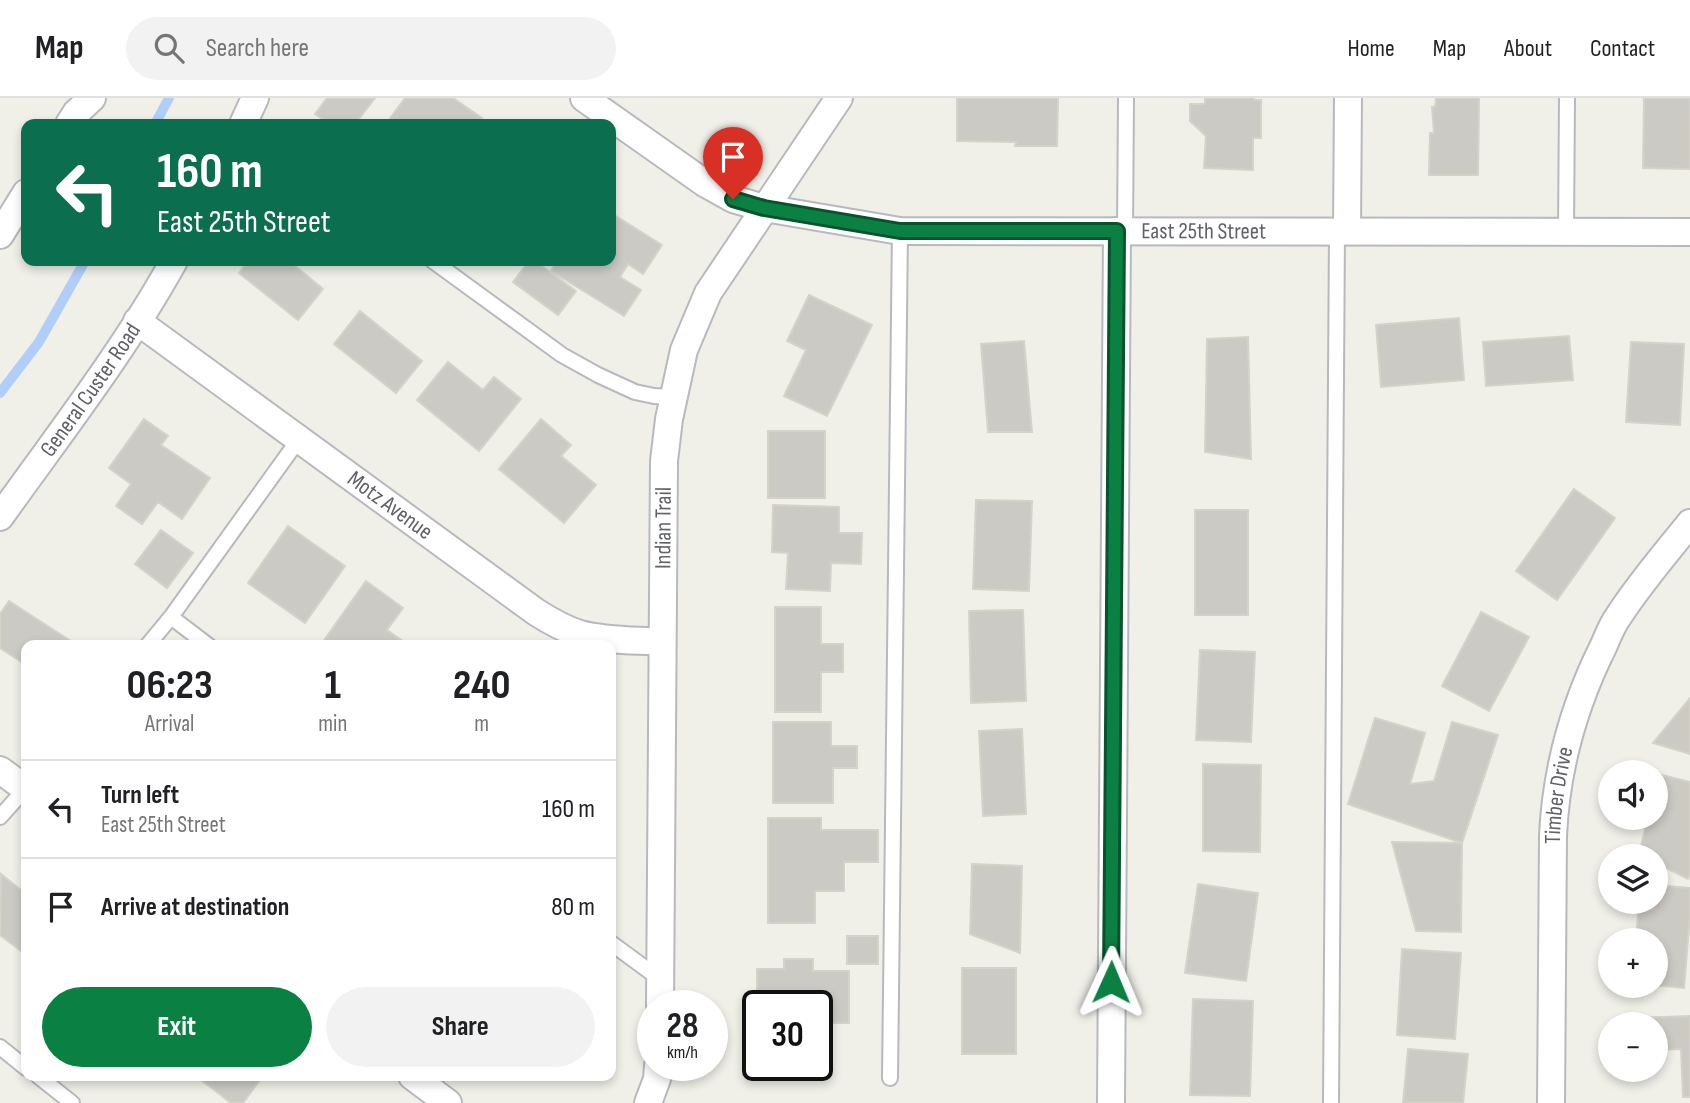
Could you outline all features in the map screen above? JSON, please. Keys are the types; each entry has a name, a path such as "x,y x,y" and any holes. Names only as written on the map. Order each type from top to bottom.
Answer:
{"street":[{"path":"72,119 92,98"},
{"path":"247,119 255,98"},
{"name":"East 25th Street","path":"584,98 614,119"},
{"name":"Indian Trail","path":"660,990 664,461 673,397 684,350 708,293 839,98"},
{"path":"1342,231 1349,98"},
{"name":"East 25th Street","path":"616,121 706,184 733,199 764,208 900,231 1690,232"},
{"path":"3,225 21,200"},
{"path":"1111,1103 1121,231"},
{"name":"General Custer Road","path":"0,517 155,295 171,266"},
{"name":"Motz Avenue","path":"137,321 557,625 580,634 607,639 662,642"},
{"name":"Timber Drive","path":"1551,1103 1553,836 1561,766 1592,668 1618,617 1690,523"},
{"path":"0,770 21,785"},
{"path":"418,1081 447,1103"},
{"path":"648,1103 656,1081"}],"lane":[{"path":"1121,231 1126,98"},
{"path":"1566,232 1567,98"},
{"path":"890,1078 900,231"},
{"path":"1331,1103 1342,231"},
{"path":"440,266 562,355 635,392 673,397"},
{"path":"152,640 299,439"},
{"path":"171,617 201,640"},
{"path":"0,817 21,794"},
{"path":"616,947 660,979"},
{"path":"0,1047 21,1064"},
{"path":"44,1081 72,1103"}],"building":[{"path":"327,98 375,98 359,119 322,119 315,114"},
{"path":"405,98 453,98 482,118 481,119 390,119"},
{"path":"957,98 1058,98 1057,146 957,141"},
{"path":"1205,98 1261,100 1261,138 1253,138 1253,170 1204,168 1206,136 1190,121 1190,104 1205,104"},
{"path":"1436,98 1479,98 1478,175 1429,175 1430,133 1434,133 1432,107 1435,107"},
{"path":"1644,98 1690,98 1690,169 1643,168"},
{"path":"616,216 662,245 643,274 628,264 620,277 641,290 624,316 551,271 554,266 616,266"},
{"path":"244,266 295,266 323,289 298,320 239,273"},
{"path":"525,266 542,266 576,291 558,315 513,282"},
{"path":"809,295 872,325 827,416 784,396 806,350 787,341"},
{"path":"360,311 422,361 396,393 334,344"},
{"path":"1459,318 1464,380 1381,387 1376,325"},
{"path":"1569,336 1573,380 1486,386 1483,342"},
{"path":"1248,337 1251,459 1205,452 1207,339"},
{"path":"1024,341 1032,432 988,432 981,344"},
{"path":"1631,342 1684,344 1680,425 1626,422"},
{"path":"448,362 483,390 494,377 521,399 479,451 417,400"},
{"path":"144,419 168,436 161,445 210,478 182,519 158,502 142,524 116,506 131,484 109,468"},
{"path":"541,419 571,445 561,456 596,485 564,523 499,469"},
{"path":"768,431 825,431 825,498 768,498"},
{"path":"1574,489 1615,518 1557,600 1516,571"},
{"path":"976,500 1032,501 1029,591 973,589"},
{"path":"773,505 839,507 839,533 862,533 861,564 831,563 830,591 786,589 788,553 772,552"},
{"path":"1195,510 1248,510 1248,615 1195,615"},
{"path":"288,526 345,566 305,623 248,583"},
{"path":"161,530 193,553 167,588 135,564"},
{"path":"366,581 403,608 387,630 401,640 324,640"},
{"path":"9,601 69,640 21,640 21,662 0,648 0,614"},
{"path":"775,607 821,607 821,644 843,644 843,672 821,672 821,712 775,712"},
{"path":"1023,610 1026,701 971,703 969,611"},
{"path":"1481,612 1529,637 1489,711 1442,686"},
{"path":"1200,650 1255,652 1251,742 1196,740"},
{"path":"1690,698 1690,754 1653,743"},
{"path":"1375,718 1425,733 1410,784 1434,781 1452,722 1498,735 1462,843 1348,804"},
{"path":"773,722 831,722 831,746 857,746 857,768 833,768 833,803 773,803"},
{"path":"1022,729 1026,814 983,816 979,731"},
{"path":"1203,764 1261,765 1260,852 1203,851"},
{"path":"1668,776 1690,782 1688,879 1668,869 1668,844 1641,844 1645,830 1668,830"},
{"path":"768,818 821,818 821,830 878,830 878,862 844,862 844,891 815,891 815,923 768,923"},
{"path":"1392,842 1462,843 1461,932 1416,931"},
{"path":"972,864 1022,866 1020,953 970,934"},
{"path":"1,874 21,890 21,951 0,935"},
{"path":"1198,884 1258,893 1246,981 1185,973"},
{"path":"1668,886 1690,888 1684,988 1668,986 1668,928 1637,928 1638,914 1668,914"},
{"path":"847,936 878,936 878,964 847,964"},
{"path":"1402,949 1461,953 1455,1039 1397,1035"},
{"path":"784,959 813,959 813,971 849,971 849,1023 833,1023 833,990 757,990 757,969 784,969"},
{"path":"962,968 1016,968 1016,1054 962,1054"},
{"path":"1193,999 1253,1001 1250,1096 1190,1095"},
{"path":"1690,1016 1690,1097 1683,1097 1681,1049 1668,1050 1668,1017"},
{"path":"1408,1049 1468,1054 1463,1103 1403,1103"},
{"path":"202,1081 259,1081 243,1103 231,1103"}],"waterway":[{"path":"158,119 169,98"},
{"path":"0,393 39,342 82,266"}],"route":[{"path":"733,199 764,208 900,231 1117,231 1111,982"}]}
